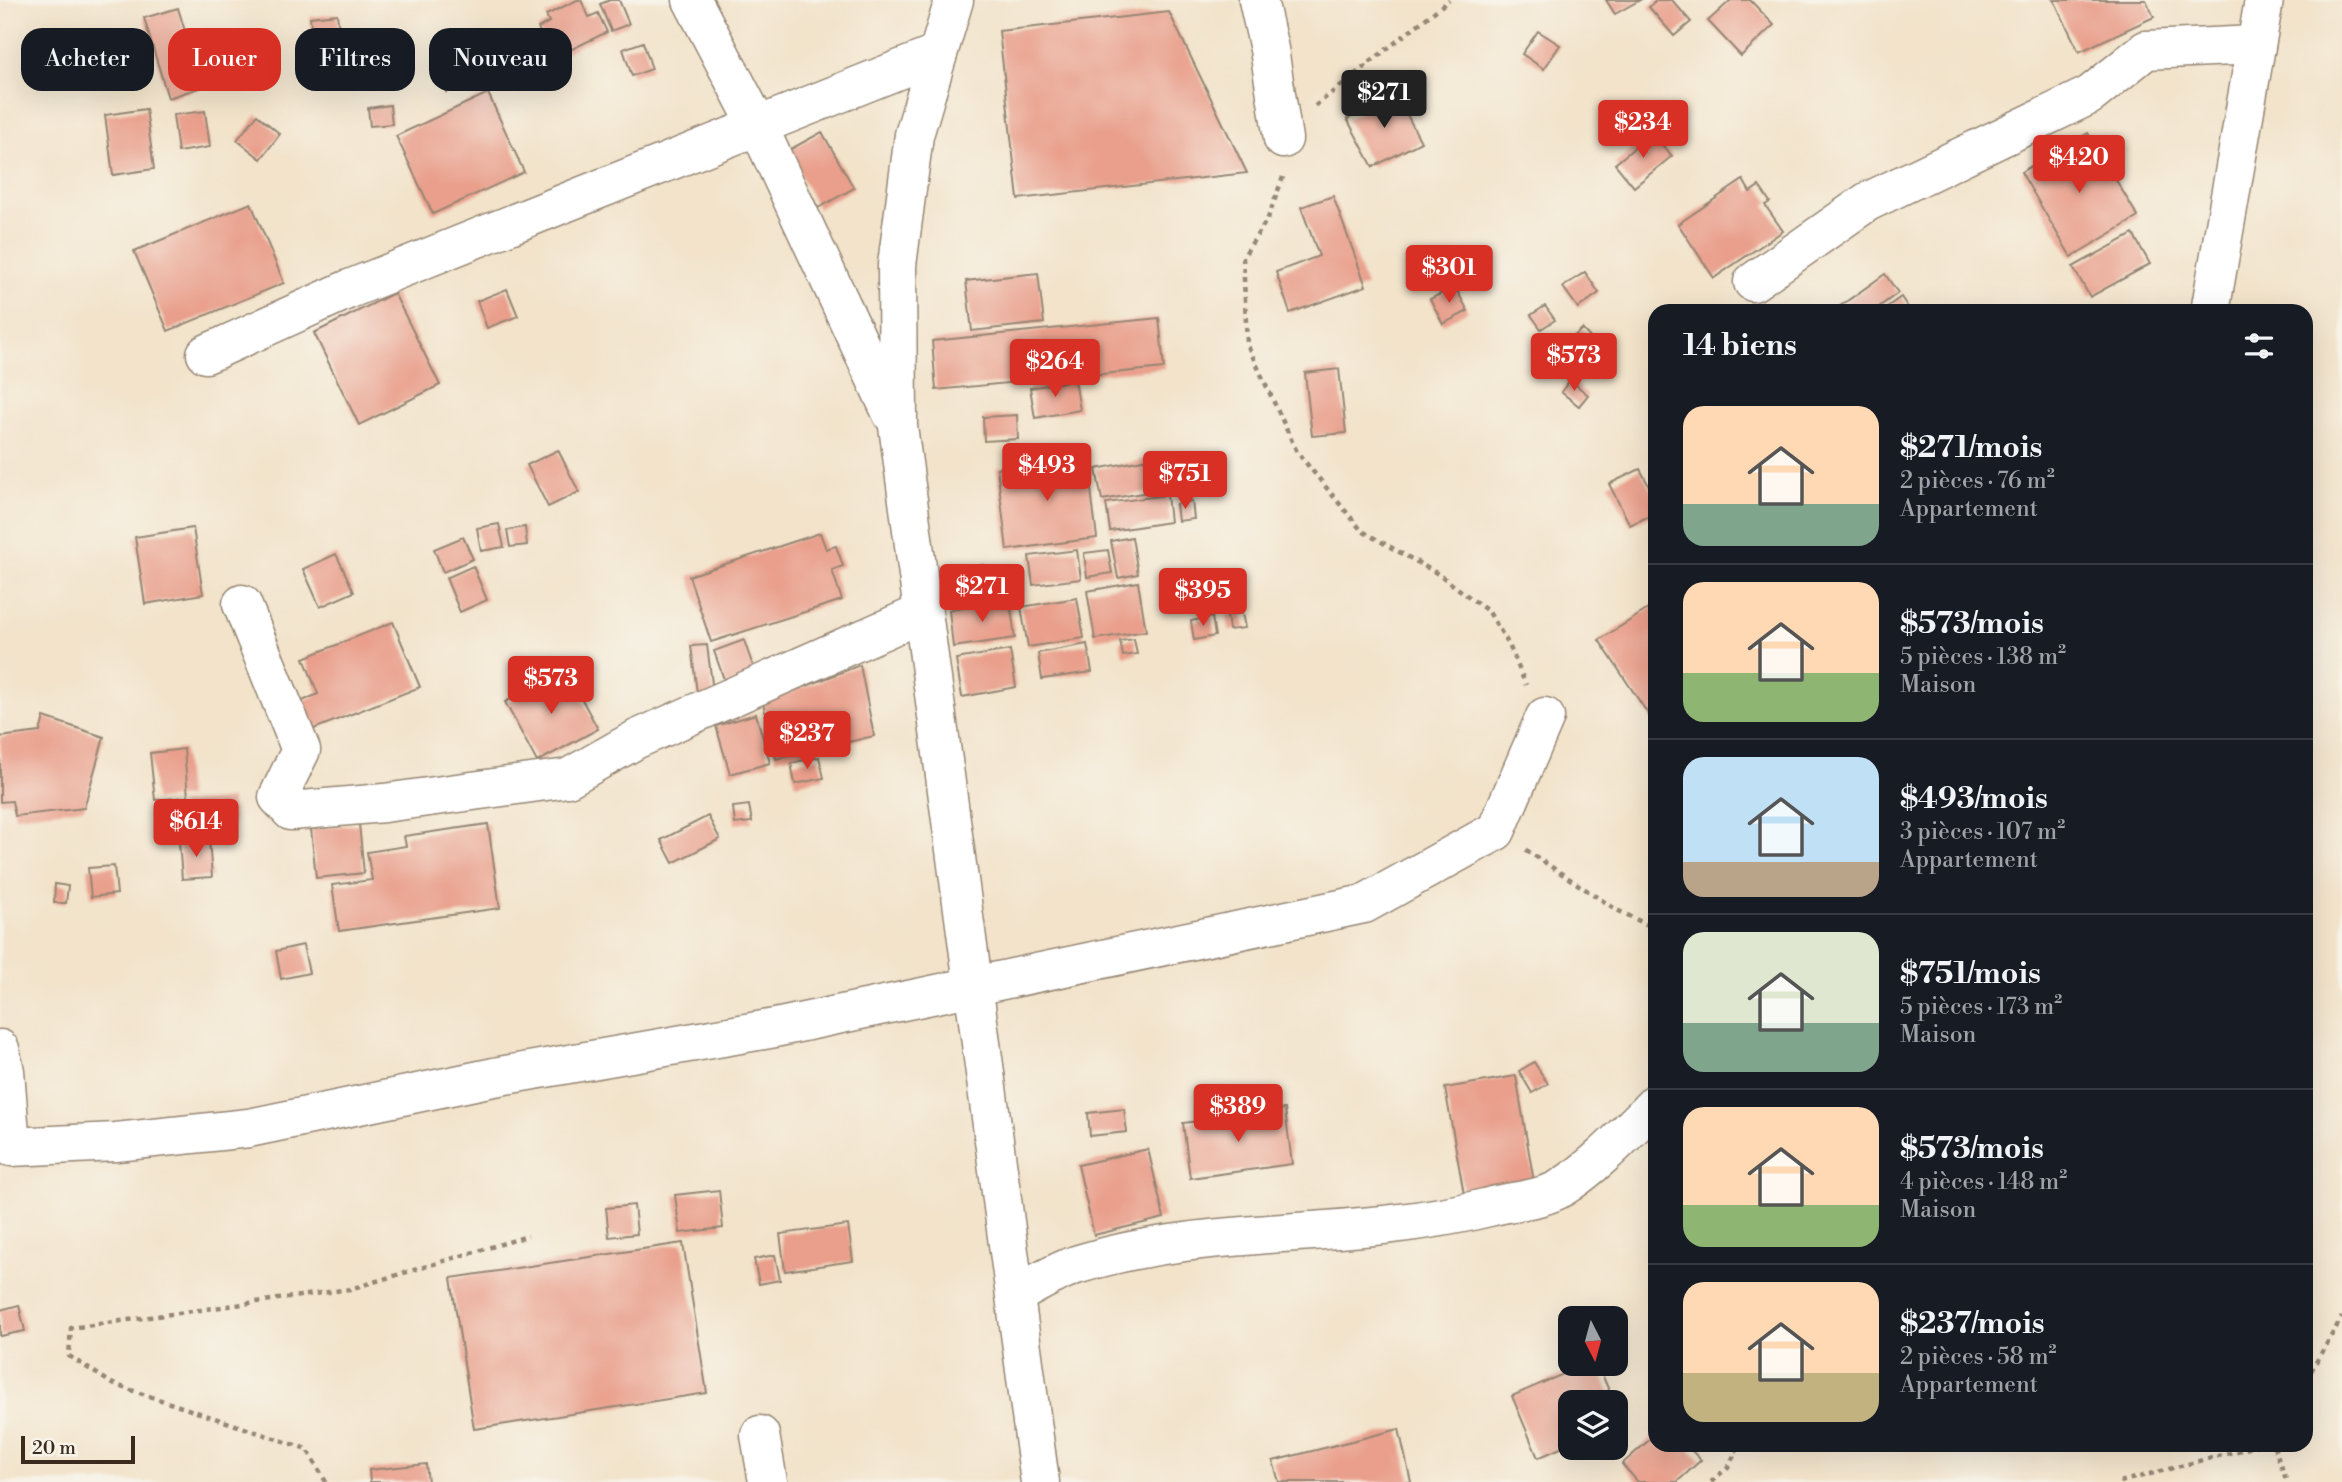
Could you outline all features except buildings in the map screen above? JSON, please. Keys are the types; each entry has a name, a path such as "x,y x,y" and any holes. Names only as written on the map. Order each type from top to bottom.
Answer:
{"street":[{"path":"692,0 758,126 898,426"},
{"path":"954,0 914,135 897,265 898,426 972,986 1017,1294 1040,1482"},
{"path":"1258,0 1283,139"},
{"path":"2211,304 2264,0"},
{"path":"1753,282 1867,202 2090,95 2146,50 2256,45"},
{"path":"206,354 347,290 938,54"},
{"path":"242,604 301,750 278,797 291,811 384,803 568,778 637,739 922,613"},
{"path":"0,1049 11,1147 116,1142 249,1128 495,1077 775,1028 1364,904 1496,831 1545,716"},
{"path":"1017,1294 1076,1264 1170,1242 1264,1236 1450,1217 1537,1196 1559,1189 1605,1153 1648,1111"},
{"path":"760,1435 768,1482"}],"path":[{"path":"1449,0 1303,116 1283,139 1288,164 1268,218 1243,257 1247,344 1297,452 1362,531 1440,575 1489,612 1545,716"},
{"path":"1496,831 1617,910 1648,925"},
{"path":"326,1482 307,1449 113,1384 69,1356 71,1328 350,1289 528,1236"},
{"path":"2313,1368 2342,1317"},
{"path":"1711,1482 1728,1468 1736,1452"},
{"path":"2120,1482 2233,1452"},
{"path":"2276,1452 2287,1482"}]}
